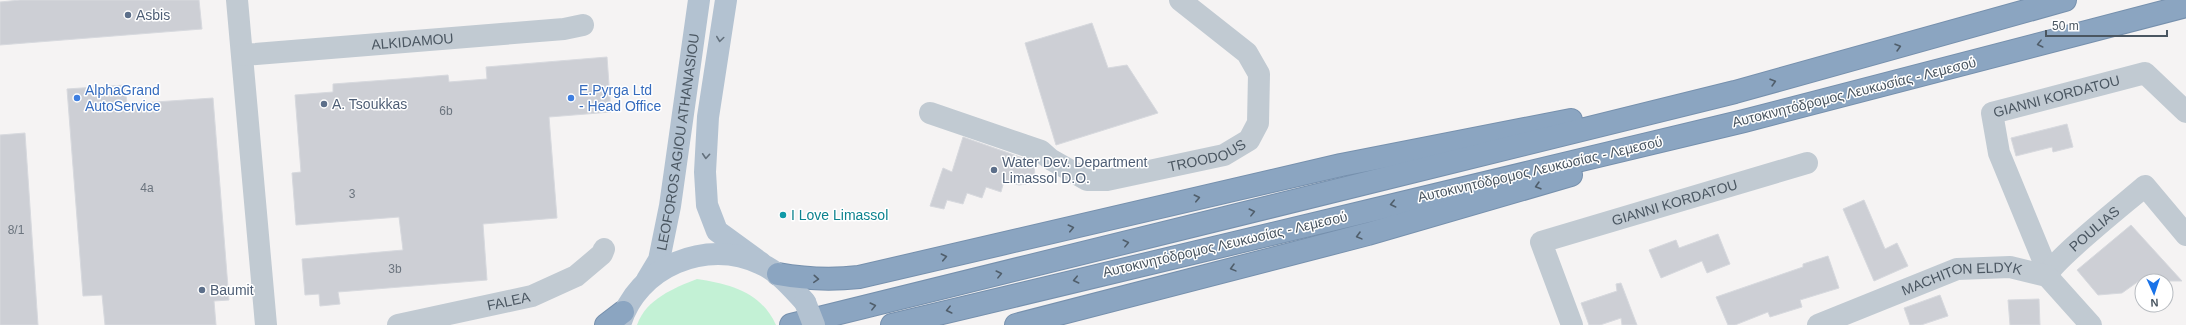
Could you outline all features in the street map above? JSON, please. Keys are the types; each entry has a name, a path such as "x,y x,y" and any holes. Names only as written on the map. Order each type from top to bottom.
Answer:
{"highway":[{"name":"Αυτοκινητόδρομος Λευκωσίας - Λεμεσού","path":"791,325 1735,92 2065,0"},
{"name":"Αυτοκινητόδρομος Λευκωσίας - Λεμεσού","path":"892,325 1744,121 2186,6"},
{"path":"769,268 799,278 828,280 859,277 1341,165 1529,126 1735,92"},
{"path":"1016,325 1383,229 1551,182 1744,121"},
{"path":"606,325 622,318"}],"main road":[{"name":"LEOFOROS AGIOU ATHANASIOU","path":"647,280 659,260 670,206 698,0"},
{"name":"LEOFOROS AGIOU ATHANASIOU","path":"726,0 708,117 705,172 707,205 717,231 769,268 805,302 814,325"},
{"path":"622,318 634,294 647,280 664,268 682,259 701,254 742,256 769,268"}],"street":[{"path":"237,0 266,325"},
{"name":"TROODOUS","path":"930,113 1041,151 1055,162 1087,180 1122,178 1224,155 1249,140 1258,123 1259,74 1247,53 1180,0"},
{"name":"ALKIDAMOU","path":"243,55 564,29 583,25"},
{"name":"GIANNI KORDATOU","path":"2048,274 1999,153 1992,113 2145,73 2186,112"},
{"name":"GIANNI KORDATOU","path":"1572,325 1541,242 1807,163"},
{"name":"POULIAS","path":"2048,274 2146,186 2186,235"},
{"name":"FALEA","path":"398,325 532,296 576,276 602,254 604,249"},
{"name":"MACHITON ELDYK","path":"1818,325 1957,269 2010,267 2048,274"},
{"path":"2048,274 2091,325"}],"green space":[{"path":"697,279 733,287 753,297 770,314 776,325 637,325 641,316 654,301 679,286"}],"building":[{"name":"Asbis","path":"20,0 199,0 202,29 0,45 0,2"},
{"path":"1092,23 1108,68 1127,65 1158,113 1056,145 1025,43"},
{"path":"607,57 611,112 549,117 557,218 483,224 487,280 338,292 340,304 320,306 319,294 305,295 302,259 403,250 399,217 296,225 292,173 301,172 295,95 333,92 333,84 448,75 449,82 487,79 486,67"},
{"path":"125,85 127,104 213,98 229,300 214,301 216,325 105,325 102,295 83,296 67,89"},
{"path":"2067,124 2073,147 2053,152 2052,147 2016,156 2011,138"},
{"path":"25,133 38,325 0,325 0,135"},
{"name":"Water Dev. Department Limassol D.O.","path":"963,137 1034,162 1035,178 1026,184 1019,185 1004,181 1001,192 986,187 982,198 967,193 963,204 947,200 944,209 930,206 943,168 952,172"},
{"path":"1864,200 1885,249 1897,243 1908,266 1874,281 1843,209"},
{"path":"2131,225 2182,281 2174,281 2174,273 2134,273 2134,284 2122,293 2098,295 2077,270"},
{"path":"1718,234 1730,264 1707,273 1702,261 1661,278 1649,250 1676,240 1679,248"},
{"path":"1828,256 1839,288 1800,300 1802,307 1770,317 1768,312 1735,325 1728,325 1716,297 1803,267 1803,264"},
{"path":"1621,283 1637,325 1622,325 1621,318 1600,325 1589,325 1581,303 1617,291 1616,284"},
{"path":"1940,295 1948,316 1921,325 1910,325 1904,308"},
{"path":"2039,299 2040,325 2010,325 2008,300"}],"place":[{"name":"Asbis","path":"128,15"},
{"name":"AlphaGrand AutoService","path":"77,98"},
{"name":"E.Pyrga Ltd - Head Office","path":"571,98"},
{"name":"A. Tsoukkas","path":"324,104"},
{"name":"Water Dev. Department Limassol D.O.","path":"994,170"},
{"name":"I Love Limassol","path":"783,215"},
{"name":"Baumit","path":"202,290"}]}
